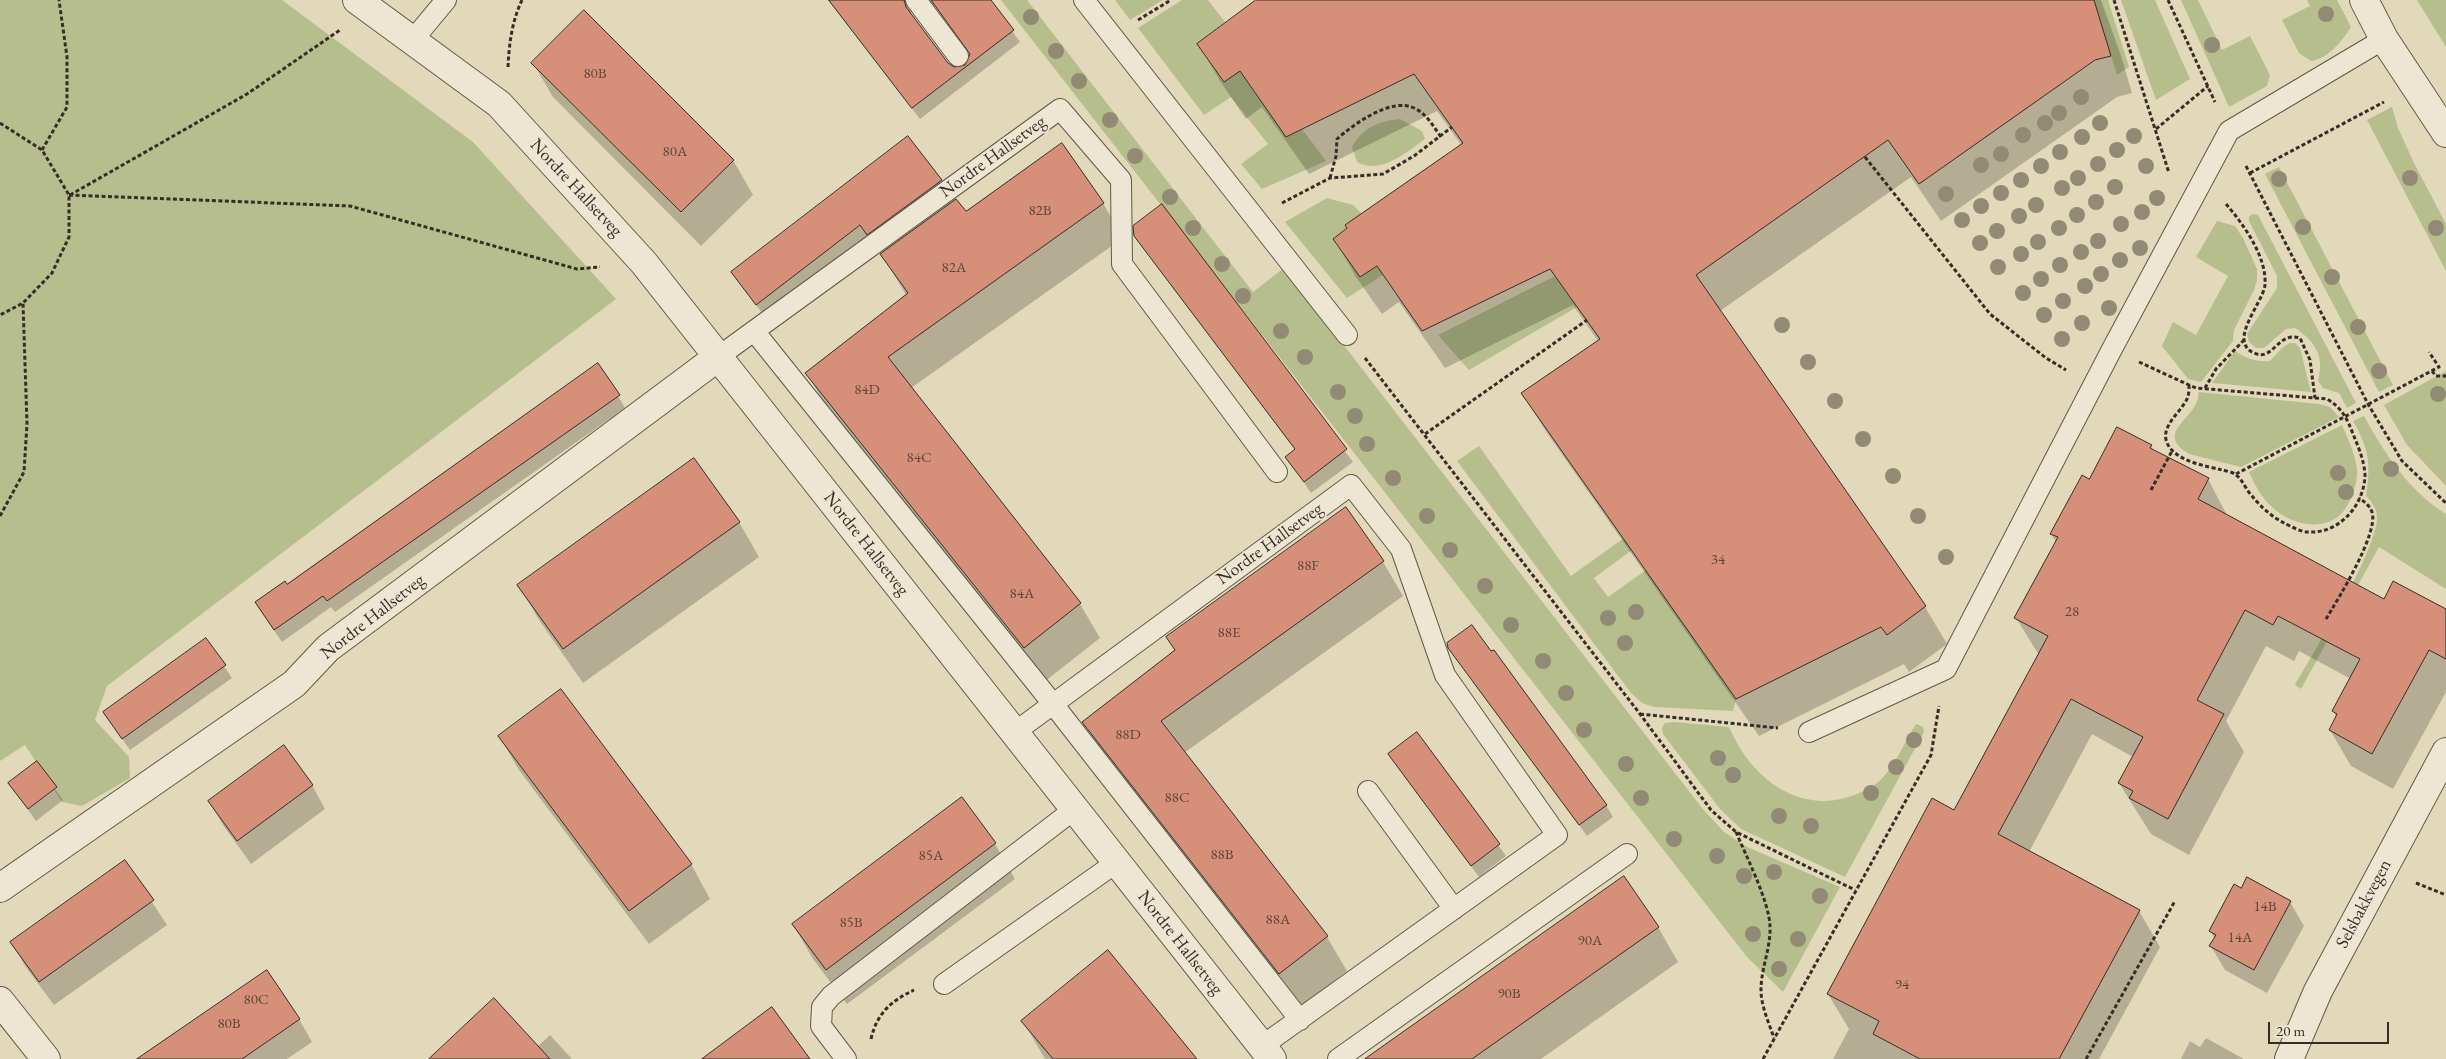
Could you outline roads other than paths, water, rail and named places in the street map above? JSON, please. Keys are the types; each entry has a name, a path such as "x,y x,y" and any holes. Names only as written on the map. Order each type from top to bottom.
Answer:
{"street":[{"path":"2364,0 2384,39 2446,132"},
{"name":"Nordre Hallsetveg","path":"363,5 499,104 644,263 1076,808 1267,1053"},
{"name":"Nordre Hallsetveg","path":"0,888 294,684 328,648 718,357"},
{"name":"Selsbakkvegen","path":"2289,1059 2318,991 2446,752"},
{"path":"0,1001 46,1059"}],"lane":[{"path":"412,40 446,0"},
{"path":"916,0 958,56"},
{"path":"1084,0 1347,336"},
{"path":"1809,732 1946,669 2092,386 2228,131 2384,39"},
{"name":"Nordre Hallsetveg","path":"718,357 1060,109 1121,180 1122,264 1278,472"},
{"path":"754,331 1053,704 1300,1020"},
{"name":"Nordre Hallsetveg","path":"1015,732 1351,485 1401,548 1445,675 1557,835 1454,909"},
{"path":"1267,1053 1300,1020 1454,909 1368,791"},
{"path":"846,1059 821,1026 822,1007 831,996 1076,808"},
{"path":"1338,1059 1627,854"},
{"path":"944,984 1117,862"}]}
